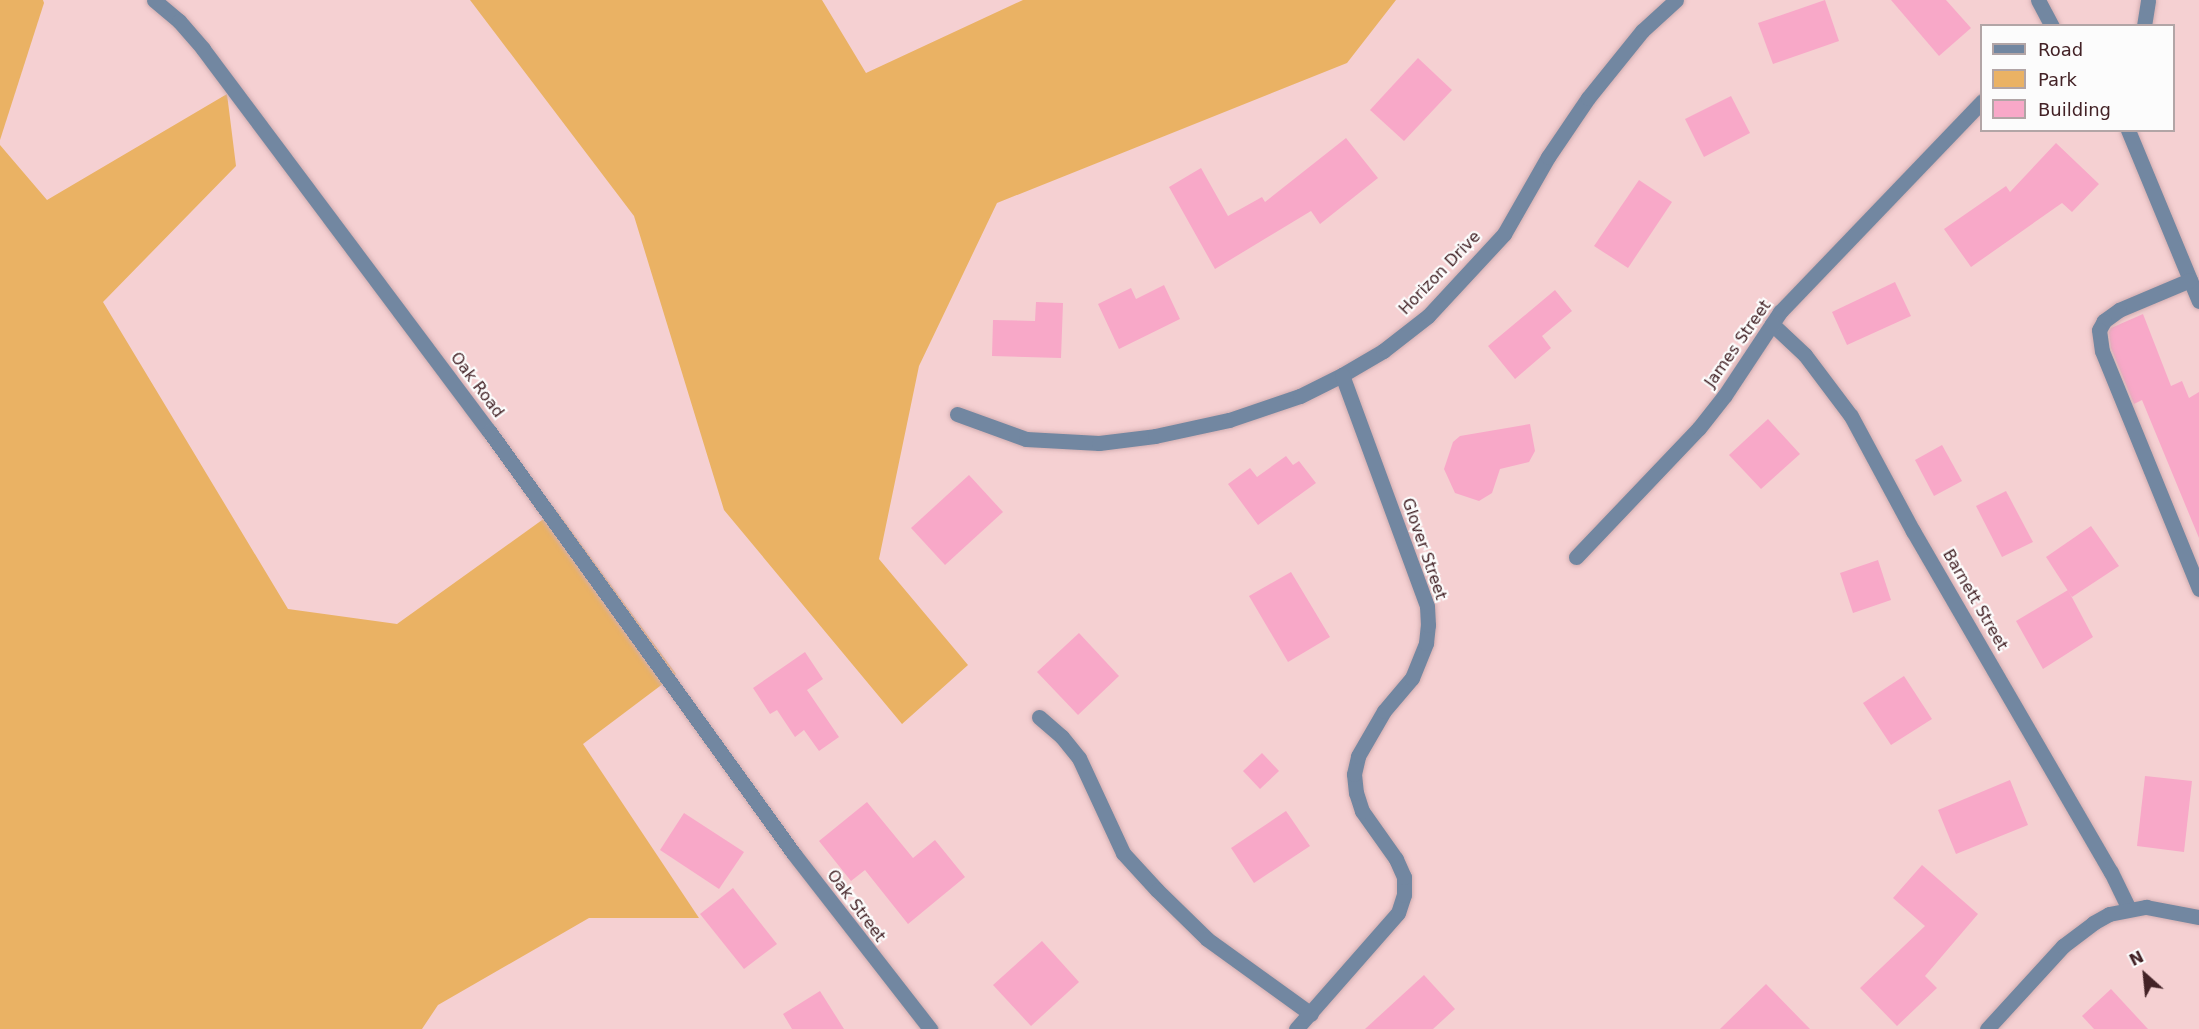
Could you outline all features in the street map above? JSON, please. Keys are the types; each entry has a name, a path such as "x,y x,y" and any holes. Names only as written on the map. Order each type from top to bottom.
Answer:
{"street":[{"name":"Oak Road","path":"154,0 178,21 203,49 489,430 757,802"},
{"name":"Horizon Drive","path":"957,414 1026,439 1100,442 1155,436 1229,420 1300,396 1342,375 1383,351 1428,316 1504,234 1548,157 1588,98 1642,31 1676,0"},
{"path":"2038,0 2051,24"},
{"path":"2144,24 2148,0"},
{"name":"James Street","path":"1576,557 1699,428 1725,395 1780,312 1980,103"},
{"path":"2128,132 2199,302"},
{"path":"2190,280 2119,310 2104,321 2099,330 2102,351 2199,589"},
{"name":"Barnett Street","path":"1772,324 1804,355 1851,416 1913,531 2111,872 2129,909"},
{"name":"Glover Street","path":"1296,1029 1398,913 1404,895 1404,876 1396,859 1362,811 1356,793 1354,774 1358,756 1384,711 1412,678 1426,643 1428,625 1427,606 1342,375"},
{"path":"1039,717 1062,737 1079,758 1123,853 1207,939 1311,1014"},
{"name":"Oak Street","path":"757,802 874,959 930,1029"},
{"path":"1987,1029 2063,946 2093,923 2129,909 2165,909 2199,917"}],"green space":[{"path":"0,0 43,0 44,3 0,140"},
{"path":"470,0 822,0 866,73 1023,0 1396,0 1347,63 997,203 919,366 879,559 968,665 902,724 724,510 634,216"},
{"path":"227,94 236,166 103,302 288,609 397,624 556,510 676,674 583,744 699,918 589,918 438,1005 422,1029 0,1029 0,145 47,200"}],"building":[{"path":"1825,0 1839,41 1773,64 1758,23"},
{"path":"1891,0 1946,0 1971,28 1939,56"},
{"path":"1418,58 1452,90 1404,141 1370,110"},
{"path":"1731,96 1750,133 1704,157 1685,119"},
{"path":"1346,138 1378,178 1320,224 1311,211 1215,269 1169,187 1201,168 1228,216 1262,197 1265,202"},
{"path":"2056,143 2099,184 2072,212 2062,203 1971,267 1944,229 2006,186 2010,192"},
{"path":"1639,180 1672,202 1628,268 1594,246"},
{"path":"1895,282 1911,316 1847,345 1832,312"},
{"path":"1164,285 1180,319 1119,349 1098,304 1131,288 1136,299"},
{"path":"1555,290 1572,311 1542,336 1551,348 1515,379 1488,346"},
{"path":"1036,302 1063,303 1061,358 992,356 993,320 1035,321"},
{"path":"2143,314 2171,386 2182,381 2189,398 2199,392 2199,538 2142,400 2134,404 2111,348 2109,332 2111,328"},
{"path":"1768,419 1800,454 1761,489 1729,455"},
{"path":"1530,424 1535,451 1529,462 1500,469 1492,493 1479,501 1455,493 1444,469 1453,442 1460,436"},
{"path":"1942,445 1962,481 1934,496 1915,460"},
{"path":"1286,456 1293,465 1299,461 1316,483 1258,525 1228,484 1250,468 1257,477"},
{"path":"969,475 1003,512 945,565 911,528"},
{"path":"2006,491 2033,542 2002,557 1976,506"},
{"path":"2091,526 2119,566 2072,597 2046,557"},
{"path":"1878,560 1891,600 1853,613 1840,573"},
{"path":"1291,572 1330,637 1288,662 1249,596"},
{"path":"2068,590 2093,637 2043,669 2016,621"},
{"path":"1079,633 1119,676 1078,715 1037,672"},
{"path":"805,652 823,679 807,690 839,737 819,751 804,730 795,737 777,710 770,714 753,688"},
{"path":"1904,676 1932,719 1891,745 1863,703"},
{"path":"1262,753 1279,771 1260,789 1243,771"},
{"path":"2145,776 2192,781 2184,852 2137,846"},
{"path":"2010,780 2028,825 1956,854 1938,810"},
{"path":"867,802 913,858 935,840 965,877 908,924 865,870 851,881 819,841"},
{"path":"1286,811 1310,846 1254,883 1231,848"},
{"path":"684,813 744,852 719,889 660,850"},
{"path":"1922,865 1978,914 1925,976 1937,988 1897,1026 1860,988 1925,926 1893,898"},
{"path":"733,888 777,944 744,969 700,914"},
{"path":"1042,941 1079,982 1031,1026 993,985"},
{"path":"1424,975 1455,1009 1433,1029 1365,1029"},
{"path":"1766,984 1810,1029 1720,1029"},
{"path":"2111,989 2148,1029 2094,1029 2082,1016"},
{"path":"820,991 844,1029 792,1029 783,1014"}]}
